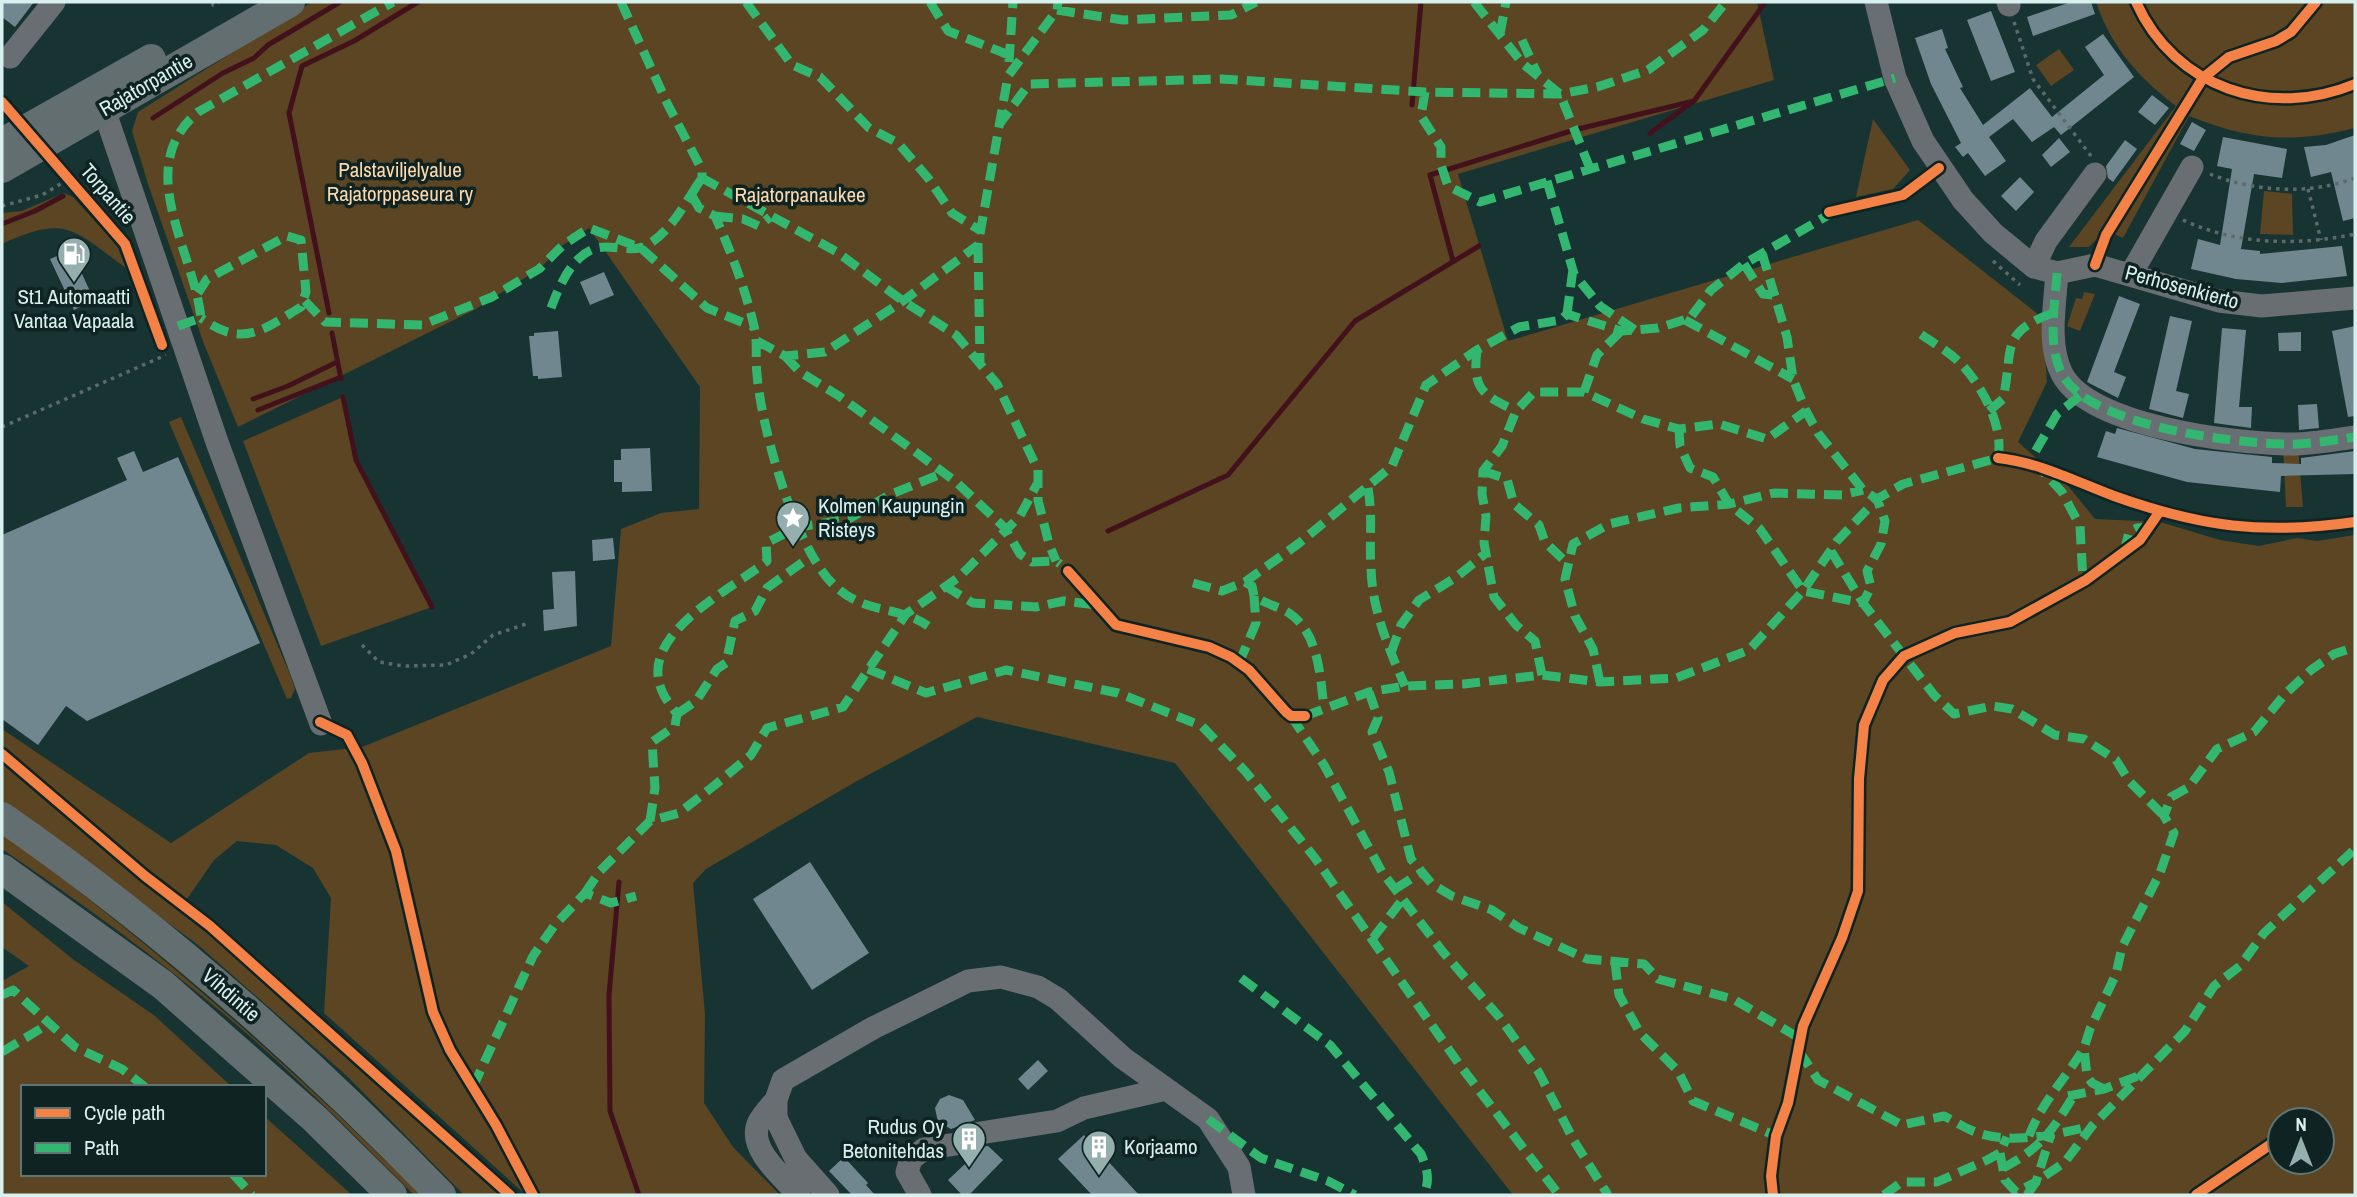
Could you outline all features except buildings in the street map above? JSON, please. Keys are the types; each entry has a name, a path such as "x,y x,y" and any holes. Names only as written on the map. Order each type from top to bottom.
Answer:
{"main road":[{"name":"Rajatorpantie","path":"2,168 101,99 256,2"},
{"name":"Rajatorpantie","path":"2,142 101,99 290,2"},
{"name":"Vihdintie","path":"2,817 122,904 248,1009 441,1195"},
{"name":"Vihdintie","path":"2,869 163,985 315,1119 392,1195"}],"street":[{"path":"10,57 54,2"},
{"name":"Perhosenkierto","path":"1876,2 1895,78 1928,150 1963,200 1993,233 2034,267 2057,273 2095,265 2219,301 2296,305 2355,299"},
{"name":"Torpantie","path":"101,99 217,442 321,724"},
{"path":"2131,274 2192,167"},
{"path":"2034,267 2046,242 2095,174"},
{"path":"2057,273 2054,343 2058,365 2072,388 2096,406 2215,440 2289,445 2355,437"},
{"path":"799,1195 765,1159 757,1137 758,1123 776,1100 783,1080 873,1028 968,981 985,977 1019,979 1038,986 1058,999 1123,1058 1208,1119 1239,1167 1244,1195"},
{"path":"920,1195 907,1172 911,1159 924,1149 956,1144 980,1133 1057,1121 1084,1108 1166,1089"},
{"path":"776,1100 776,1118 796,1159 828,1195"}],"path":[{"path":"212,2 213,5 219,2"},
{"path":"2009,4 2033,79 2097,164 2095,174"},
{"path":"2192,167 2218,177 2274,189 2308,189 2355,178"},
{"path":"2,206 42,195 69,179"},
{"path":"2308,189 2321,240"},
{"path":"2165,211 2201,229 2266,242 2321,240 2355,234"},
{"path":"2,427 166,355"},
{"path":"362,645 379,662 404,666 446,665 471,654 494,635 526,624"}],"green space":[{"path":"312,2 1757,2 1774,80 1458,174 1508,341 1918,220 2043,318 2047,382 2018,442 2069,487 2095,519 2160,522 2220,540 2259,546 2297,538 2317,541 2355,535 2355,1195 1513,1195 1175,763 977,717 857,781 706,869 693,883 705,1014 704,1103 733,1147 780,1195 526,1195 324,1013 331,898 313,868 276,845 237,841 214,860 187,899 159,877 152,886 209,930 505,1195 464,1195 347,1076 197,944 2,802 2,729 171,843 309,753 362,747 611,646 621,529 661,513 699,509 700,387 589,228 563,245 539,269 474,310 238,427 204,344 132,131 138,112"},
{"path":"2096,2 2355,2 2355,128 2311,136 2271,137 2251,135 2189,116 2123,238 2106,230 2089,247 2069,247 2176,106 2138,73 2118,47"},
{"path":"2059,49 2074,70 2051,86 2036,65"},
{"path":"1873,119 1910,170 1893,189 1856,197"},
{"path":"2264,191 2292,194 2293,235 2260,234"},
{"path":"64,193 73,197 117,245 126,268 81,236 68,230 41,230 2,244 2,213 22,211"},
{"path":"2084,292 2095,294 2080,331 2067,326 2076,298 2082,299"},
{"path":"343,397 356,460 432,607 321,646 243,441"},
{"path":"181,417 291,677 295,689 291,698 287,699 169,422"},
{"path":"2283,448 2298,448 2303,507 2286,507"},
{"path":"2,833 112,918 218,1006 321,1099 421,1195 414,1195 294,1077 193,988 2,849"},
{"path":"2,902 74,960 155,1016 230,1085 21,1085 21,1176 266,1176 266,1118 352,1195 2,1195 2,981 29,966 2,947"}],"waterway":[{"path":"153,118 223,73 254,58 268,45 340,2"},
{"path":"329,313 289,113 302,66 354,41 418,2"},
{"path":"1412,105 1421,2"},
{"path":"1650,133 1694,101 1764,4"},
{"path":"1453,261 1430,175 1574,130 1694,101"},
{"path":"2,224 63,196"},
{"path":"1108,531 1228,475 1355,321 1479,246"},
{"path":"332,333 341,379"},
{"path":"253,399 288,386 337,362"},
{"path":"258,410 341,377"},
{"path":"343,397 356,460 432,607"},
{"path":"619,882 609,995 610,1111 639,1195"}],"marked path":[{"path":"178,326 201,318 172,210 168,184 170,158 179,134 198,112 393,2"},
{"path":"621,2 667,103 702,170 702,178 691,194 699,208 715,216 742,284 755,332 757,374 765,425 783,488 807,547 821,570 848,596 859,602 917,619 928,626"},
{"path":"746,2 792,65 820,77 869,128 898,143 928,178 952,213 981,231"},
{"path":"930,2 948,31 1009,55"},
{"path":"1009,62 1013,2"},
{"path":"757,341 785,356 825,352 903,301 978,245 1008,76 1057,10 1058,2"},
{"path":"1057,10 1123,20 1231,15 1256,2"},
{"path":"1474,2 1523,64 1560,94 1589,166"},
{"path":"1500,34 1506,2"},
{"path":"998,126 1029,84 1222,79 1425,92 1560,94 1597,87 1648,70 1703,30 1726,2"},
{"path":"1522,40 1538,75"},
{"path":"1425,92 1421,116 1441,147 1441,165 1448,186 1480,202 1895,78"},
{"path":"551,308 564,278 577,260 595,249 639,248 653,242 677,217 702,178 837,252 903,301 956,335 997,384 1038,470 1038,500 1056,561"},
{"path":"1547,181 1574,274 1600,306 1635,330"},
{"path":"1193,583 1222,591 1245,582 1298,544 1392,466 1426,385 1477,350 1519,327 1561,320 1567,314 1621,331 1658,328 1690,318 1711,290 1744,264 1835,211"},
{"path":"715,216 743,219 759,226 770,217"},
{"path":"305,301 325,322 422,325 492,297 539,269 563,245 589,228 641,248 707,308 754,327"},
{"path":"198,293 207,279 287,236 301,240 306,292 301,307 252,333 229,332 201,318"},
{"path":"978,245 980,363"},
{"path":"1762,253 1787,337 1793,379 1806,411 1818,433 1863,490 1877,499 1885,521 1881,544 1867,571 1871,587 1863,603"},
{"path":"1744,264 1763,294 1773,295"},
{"path":"1567,314 1573,269"},
{"path":"2057,273 2053,324 2057,363 2062,374 2077,392 2101,407 2130,419 2164,428 2232,440 2294,444 2355,437"},
{"path":"1989,411 2003,399 2009,355 2016,336 2024,327 2055,312"},
{"path":"1685,320 1793,379"},
{"path":"1584,392 1597,355 1621,331"},
{"path":"1305,716 1369,692 1405,686 1464,684 1542,675 1600,682 1676,678 1749,650 1803,591 1837,541 1877,499 1903,484 1998,458 1995,421 1977,384 1956,359 1916,331"},
{"path":"1477,350 1476,374 1482,390 1516,411"},
{"path":"785,356 800,372 839,396 955,481 1005,528 1020,554 1032,562 1056,561 1060,564"},
{"path":"1542,675 1535,641 1516,625 1494,597 1484,543 1486,516 1482,494 1483,471 1502,446 1516,411 1534,392 1584,392 1643,419 1679,429 1719,424 1767,439 1806,411"},
{"path":"2080,396 2057,414 2035,452 2036,464 2062,492 2080,526 2083,581"},
{"path":"1679,429 1680,446 1690,468 1713,477 1729,504 1760,529 1803,591 1863,603 1934,695 1954,714 1992,706 2012,709 2055,735 2084,739 2116,760 2129,781 2164,816"},
{"path":"1483,471 1507,479 1514,504 1539,525 1545,542 1568,564"},
{"path":"650,821 655,788 652,742 675,726 677,714 663,694 658,670 663,651 675,632 711,600 767,561 766,543 798,527 849,519 889,495 941,474"},
{"path":"585,893 600,871 650,821 679,813 715,785 751,755 767,728 843,707 906,614 959,577 1020,516 1037,484"},
{"path":"1368,488 1374,599 1387,643 1405,686"},
{"path":"1600,682 1593,649 1575,616 1565,579 1573,544 1609,524 1679,508 1729,504 1774,493 1842,495 1863,490"},
{"path":"2124,552 2129,532 2149,527"},
{"path":"1831,551 1863,603"},
{"path":"1391,653 1401,625 1419,600 1455,578 1486,553"},
{"path":"677,714 696,701 717,669 726,663 735,621 755,611 767,588 811,556"},
{"path":"1245,582 1252,586 1254,596 1289,613 1307,632 1319,669 1324,708"},
{"path":"945,586 973,603 1036,607 1064,601 1097,605"},
{"path":"1239,663 1256,623 1254,596"},
{"path":"2104,1089 2092,1083 2087,1076 2084,1048 2116,974 2122,947 2160,873 2174,833 2164,816 2171,797 2189,787 2217,749 2254,732 2285,694 2311,670 2334,654 2355,647"},
{"path":"868,669 926,693 1006,670 1118,693 1202,726 1245,771 1315,858 1459,1064 1559,1195"},
{"path":"1369,692 1378,718 1372,732 1389,772 1411,859 1432,884 1452,896 1492,910 1519,928 1587,959 1644,964 1658,979 1733,999 1801,1039"},
{"path":"1291,716 1324,765 1382,872 1443,952 1500,1018 1538,1071 1574,1141 1608,1195"},
{"path":"2027,1195 2036,1182 2065,1162 2092,1126 2185,1031 2214,986 2240,966 2264,933 2355,849"},
{"path":"1395,889 1422,872"},
{"path":"473,1087 533,956 554,926 585,893 611,903 636,896"},
{"path":"1373,938 1403,899"},
{"path":"1615,962 1619,995 1640,1033 1678,1071 1693,1101 1776,1136"},
{"path":"1241,978 1330,1045 1421,1154 1427,1175 1423,1195"},
{"path":"2,995 13,990 75,1047 122,1069 142,1085"},
{"path":"2,1052 50,1023"},
{"path":"2029,1136 2047,1102 2084,1048"},
{"path":"1799,1051 1818,1080 1902,1125 1944,1116 1969,1129 2001,1138 2048,1135 2092,1126"},
{"path":"2068,1096 2104,1089 2138,1076"},
{"path":"2003,1168 2027,1154 2045,1137 2074,1095"},
{"path":"1208,1119 1261,1158 1328,1181 1355,1195"},
{"path":"2000,1153 2005,1180 2016,1192 2036,1182 2051,1134"},
{"path":"1884,1195 1902,1182 1937,1182 1987,1160 2000,1153 2007,1137"},
{"path":"235,1176 252,1195"}],"cycle path":[{"path":"2136,2 2153,32 2175,56 2200,75 2229,89 2259,96 2291,98 2323,94 2355,84"},
{"path":"2095,265 2106,235 2203,78 2229,57 2276,41 2291,32 2316,2"},
{"path":"2,102 125,244 162,345"},
{"path":"1829,212 1903,195 1939,168"},
{"path":"1998,458 2043,468 2146,507 2204,521 2261,528 2355,522"},
{"path":"1773,1195 1771,1176 1776,1136 1788,1103 1803,1026 1842,938 1858,891 1859,779 1864,725 1883,680 1904,656 1955,633 2010,622 2086,580 2140,540 2160,511"},
{"path":"1068,571 1116,625 1209,647 1231,657 1249,670 1291,716 1305,716"},
{"path":"320,722 347,735 362,763 396,851 433,1012 450,1050 496,1125 533,1195"},
{"path":"2,754 145,876 210,926 510,1195"},
{"path":"2196,1195 2266,1148"}],"place":[{"name":"St1 Automaatti Vantaa Vapaala","path":"74,284"},
{"name":"Kolmen Kaupungin Risteys","path":"793,548"},
{"name":"Rudus Oy Betonitehdas","path":"969,1169"},
{"name":"Korjaamo","path":"1099,1177"}],"park label":[{"name":"Palstaviljelyalue Rajatorppaseura ry","path":"400,182"},
{"name":"Rajatorpanaukee","path":"800,195"}]}
